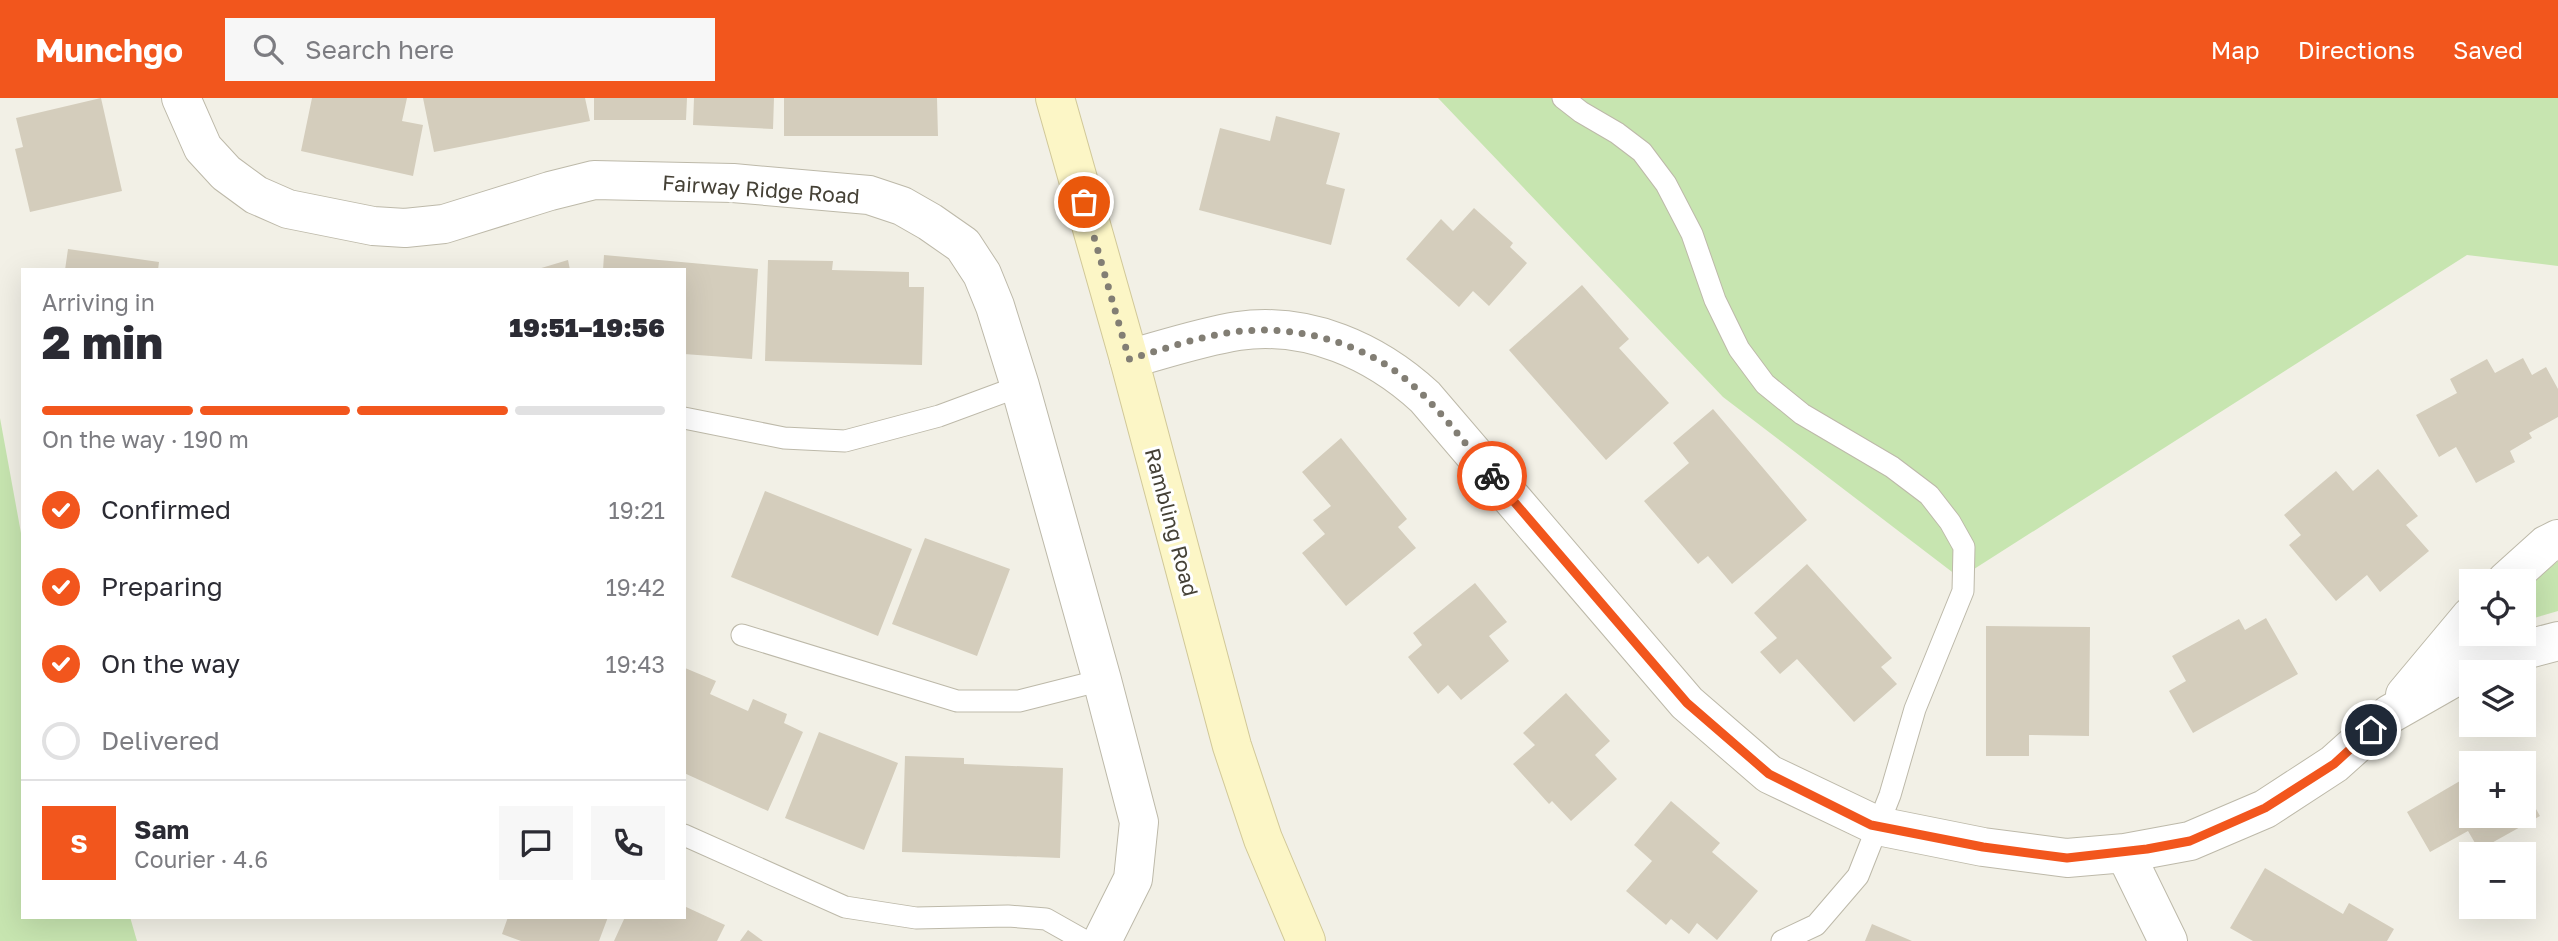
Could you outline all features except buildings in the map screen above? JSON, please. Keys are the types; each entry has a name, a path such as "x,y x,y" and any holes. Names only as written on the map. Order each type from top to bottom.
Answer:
{"street":[{"name":"Fairway Ridge Road","path":"181,98 203,148 226,173 256,195 288,209 373,226 405,228 444,224 594,180 733,183 869,195 902,206 962,245 982,274 1020,386 1139,822 1133,879 1102,941"},
{"name":"Rambling Road","path":"1055,98 1243,781 1282,888 1306,941"},
{"path":"1129,359 1218,335 1263,330 1292,331 1320,337 1375,358 1403,377 1424,397 1687,703 1769,774 1878,826 1983,847 2067,858 2125,853 2190,841 2265,808 2334,764 2390,714 2459,631"},
{"path":"2519,569 2546,545 2558,539"},
{"path":"2390,714 2483,662 2558,641"},
{"path":"2125,853 2168,941"}],"lane":[{"path":"1563,98 1581,113 1642,152 1666,184 1692,234 1715,300 1739,349 1765,384 1802,414 1892,467 1929,495 1950,522 1964,547 1963,591 1915,709 1890,795 1858,876 1816,925 1782,941"},
{"path":"686,418 784,439 845,440 939,416 1020,386"},
{"path":"741,635 957,701 1019,701 1102,680"},
{"path":"686,836 845,907 916,918 1008,916 1046,919 1085,941"}],"green space":[{"path":"1438,98 2558,98 2558,266 2467,255 1960,578 1723,397"},
{"path":"0,418 21,533 21,919 131,919 137,941 0,941"},
{"path":"2558,561 2558,611 2536,617 2536,579"}],"way so far":[{"path":"1084,202 1129,359 1240,331 1292,331 1348,346 1375,358 1403,377 1424,397 1492,476"}],"route":[{"path":"1492,476 1687,703 1769,774 1871,825 1983,847 2067,858 2125,853 2190,841 2265,808 2334,764 2371,730"}]}
